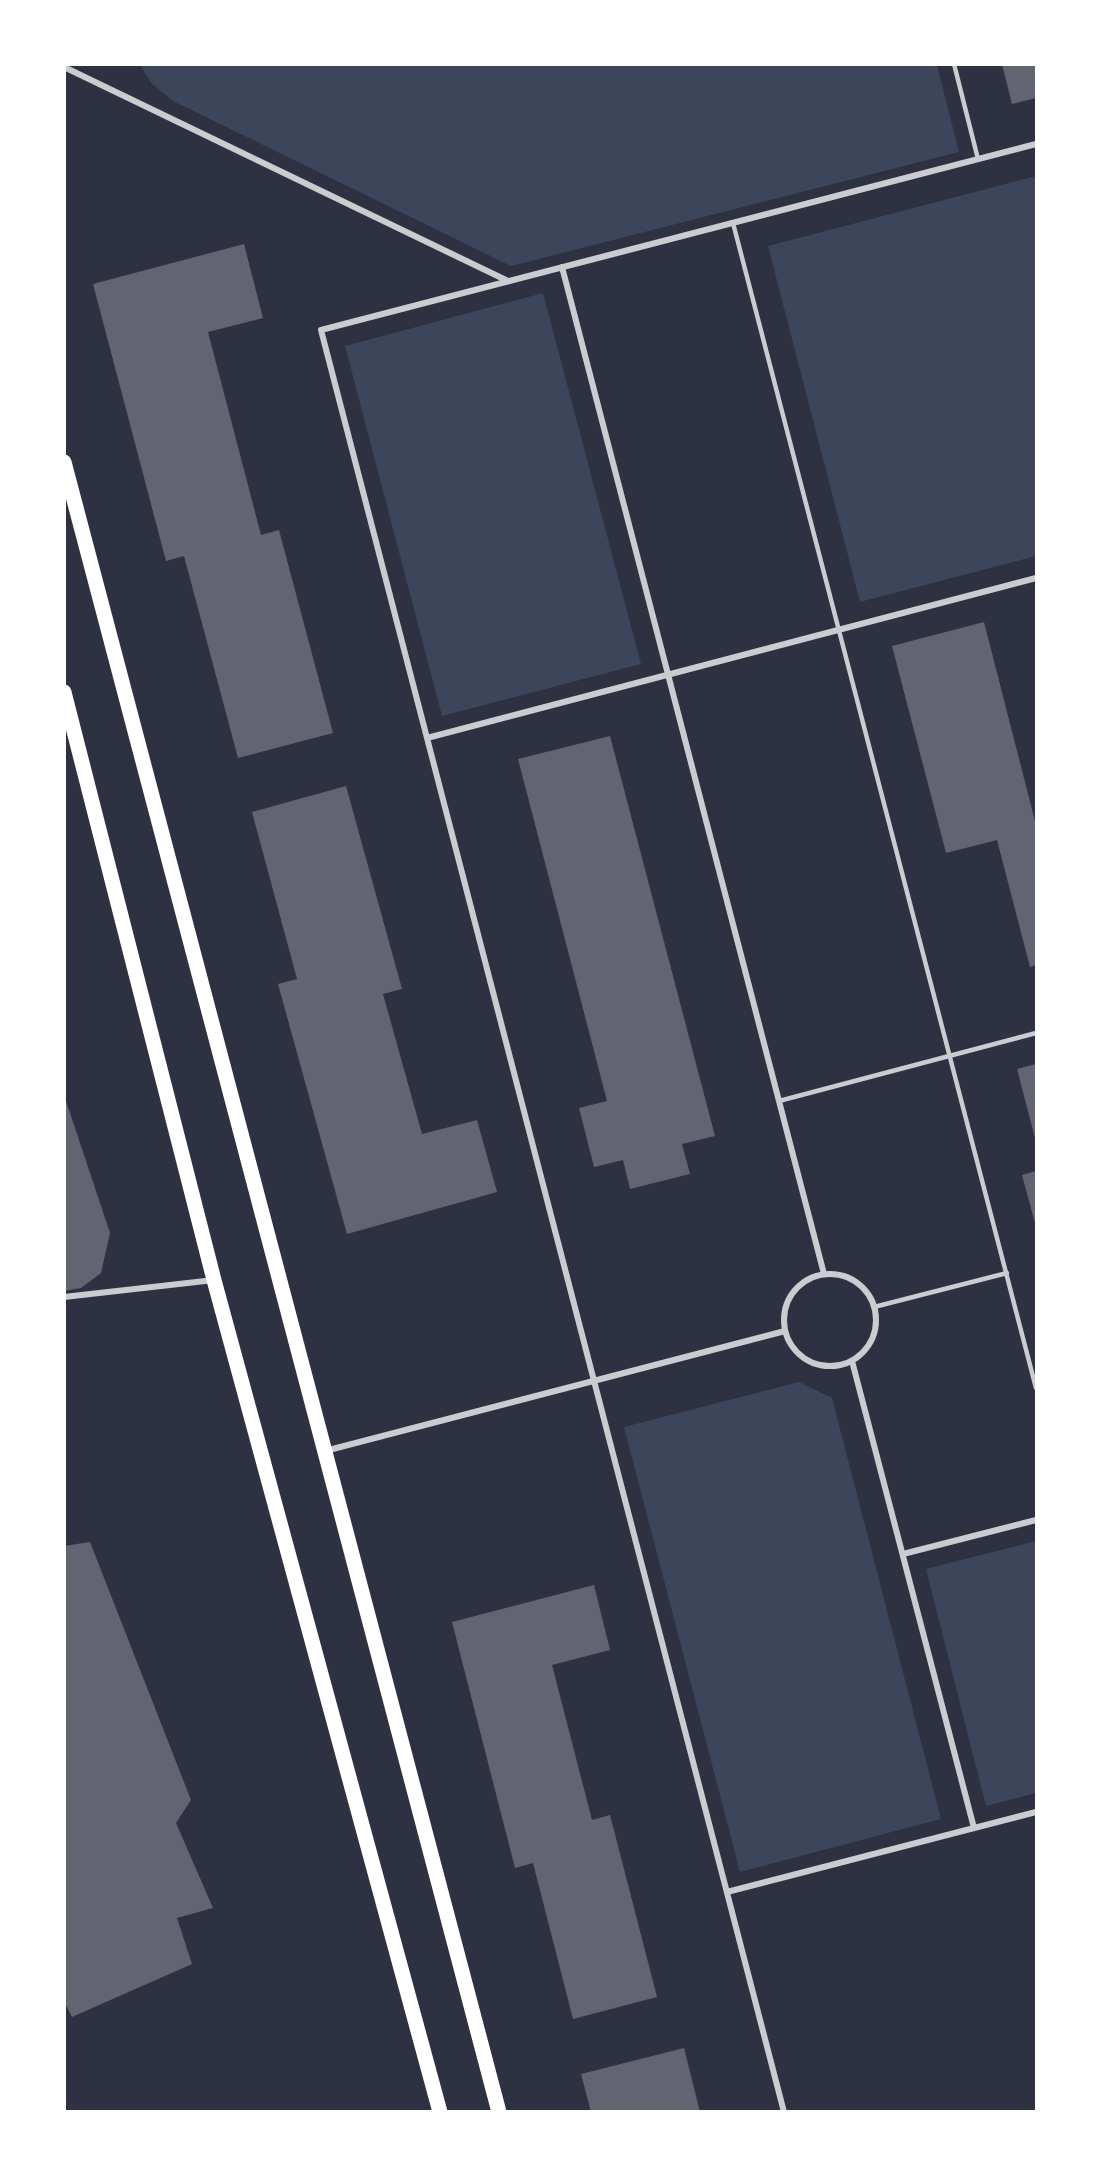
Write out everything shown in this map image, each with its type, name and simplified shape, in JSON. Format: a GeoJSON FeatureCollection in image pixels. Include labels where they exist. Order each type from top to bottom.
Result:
{"type":"FeatureCollection","features":[{"type":"Feature","properties":{"kind":"main road"},"geometry":{"type":"LineString","coordinates":[[64,462],[500,2112]]}},
{"type":"Feature","properties":{"kind":"main road"},"geometry":{"type":"LineString","coordinates":[[64,692],[214,1280],[440,2112]]}},
{"type":"Feature","properties":{"kind":"street"},"geometry":{"type":"LineString","coordinates":[[64,67],[508,281]]}},
{"type":"Feature","properties":{"kind":"street"},"geometry":{"type":"LineString","coordinates":[[784,2112],[321,330],[1036,144]]}},
{"type":"Feature","properties":{"kind":"street"},"geometry":{"type":"LineString","coordinates":[[562,267],[824,1274]]}},
{"type":"Feature","properties":{"kind":"street"},"geometry":{"type":"LineString","coordinates":[[427,738],[1036,578]]}},
{"type":"Feature","properties":{"kind":"street"},"geometry":{"type":"LineString","coordinates":[[824,1274],[841,1275],[855,1281],[867,1292],[874,1307],[876,1322],[873,1338],[864,1352],[852,1361],[835,1366],[820,1365],[805,1359],[793,1348],[785,1330],[784,1317],[788,1301],[796,1288],[809,1279],[824,1274]]}},
{"type":"Feature","properties":{"kind":"street"},"geometry":{"type":"LineString","coordinates":[[64,1297],[214,1280]]}},
{"type":"Feature","properties":{"kind":"street"},"geometry":{"type":"LineString","coordinates":[[325,1451],[785,1330]]}},
{"type":"Feature","properties":{"kind":"street"},"geometry":{"type":"LineString","coordinates":[[852,1361],[974,1828]]}},
{"type":"Feature","properties":{"kind":"street"},"geometry":{"type":"LineString","coordinates":[[903,1554],[1036,1520]]}},
{"type":"Feature","properties":{"kind":"street"},"geometry":{"type":"LineString","coordinates":[[727,1892],[1036,1812]]}},
{"type":"Feature","properties":{"kind":"lane"},"geometry":{"type":"LineString","coordinates":[[954,64],[978,159]]}},
{"type":"Feature","properties":{"kind":"lane"},"geometry":{"type":"LineString","coordinates":[[733,223],[1036,1388]]}},
{"type":"Feature","properties":{"kind":"lane"},"geometry":{"type":"LineString","coordinates":[[779,1101],[1036,1033]]}},
{"type":"Feature","properties":{"kind":"lane"},"geometry":{"type":"LineString","coordinates":[[874,1307],[1007,1273]]}},
{"type":"Feature","properties":{"kind":"shaded area"},"geometry":{"type":"Polygon","coordinates":[[[140,65],[937,65],[959,152],[511,266],[173,101],[152,84],[140,65]]]}},
{"type":"Feature","properties":{"kind":"shaded area"},"geometry":{"type":"Polygon","coordinates":[[[1036,176],[1036,556],[860,602],[768,246],[1036,176]]]}},
{"type":"Feature","properties":{"kind":"shaded area"},"geometry":{"type":"Polygon","coordinates":[[[543,293],[641,664],[442,716],[345,346],[543,293]]]}},
{"type":"Feature","properties":{"kind":"shaded area"},"geometry":{"type":"Polygon","coordinates":[[[799,1382],[832,1398],[941,1819],[740,1872],[624,1427],[799,1382]]]}},
{"type":"Feature","properties":{"kind":"shaded area"},"geometry":{"type":"Polygon","coordinates":[[[1036,1541],[1036,1793],[986,1806],[926,1569],[1036,1541]]]}},
{"type":"Feature","properties":{"kind":"building"},"geometry":{"type":"Polygon","coordinates":[[[1002,64],[1036,64],[1036,98],[1012,104],[1002,64]]]}},
{"type":"Feature","properties":{"kind":"building"},"geometry":{"type":"Polygon","coordinates":[[[244,244],[263,318],[208,332],[261,535],[279,530],[333,733],[238,758],[184,556],[166,561],[93,284],[244,244]]]}},
{"type":"Feature","properties":{"kind":"building"},"geometry":{"type":"Polygon","coordinates":[[[984,622],[1036,825],[1036,965],[1030,967],[997,840],[946,853],[892,646],[984,622]]]}},
{"type":"Feature","properties":{"kind":"building"},"geometry":{"type":"Polygon","coordinates":[[[610,736],[715,1136],[682,1144],[690,1174],[630,1189],[623,1160],[594,1167],[579,1108],[607,1101],[518,759],[610,736]]]}},
{"type":"Feature","properties":{"kind":"building"},"geometry":{"type":"Polygon","coordinates":[[[346,786],[402,989],[383,994],[422,1134],[477,1120],[497,1192],[347,1234],[278,984],[297,979],[252,812],[346,786]]]}},
{"type":"Feature","properties":{"kind":"building"},"geometry":{"type":"Polygon","coordinates":[[[1036,1064],[1036,1142],[1017,1069],[1036,1064]]]}},
{"type":"Feature","properties":{"kind":"building"},"geometry":{"type":"Polygon","coordinates":[[[64,1095],[110,1233],[101,1273],[81,1288],[64,1291],[64,1095]]]}},
{"type":"Feature","properties":{"kind":"building"},"geometry":{"type":"Polygon","coordinates":[[[1036,1171],[1036,1227],[1022,1175],[1036,1171]]]}},
{"type":"Feature","properties":{"kind":"building"},"geometry":{"type":"Polygon","coordinates":[[[90,1542],[191,1800],[176,1823],[213,1908],[177,1918],[192,1964],[72,2017],[64,2001],[64,1546],[90,1542]]]}},
{"type":"Feature","properties":{"kind":"building"},"geometry":{"type":"Polygon","coordinates":[[[594,1585],[610,1650],[552,1665],[592,1820],[610,1815],[657,1997],[573,2019],[533,1863],[515,1868],[452,1622],[594,1585]]]}},
{"type":"Feature","properties":{"kind":"building"},"geometry":{"type":"Polygon","coordinates":[[[684,2048],[700,2112],[591,2112],[581,2074],[684,2048]]]}}]}
